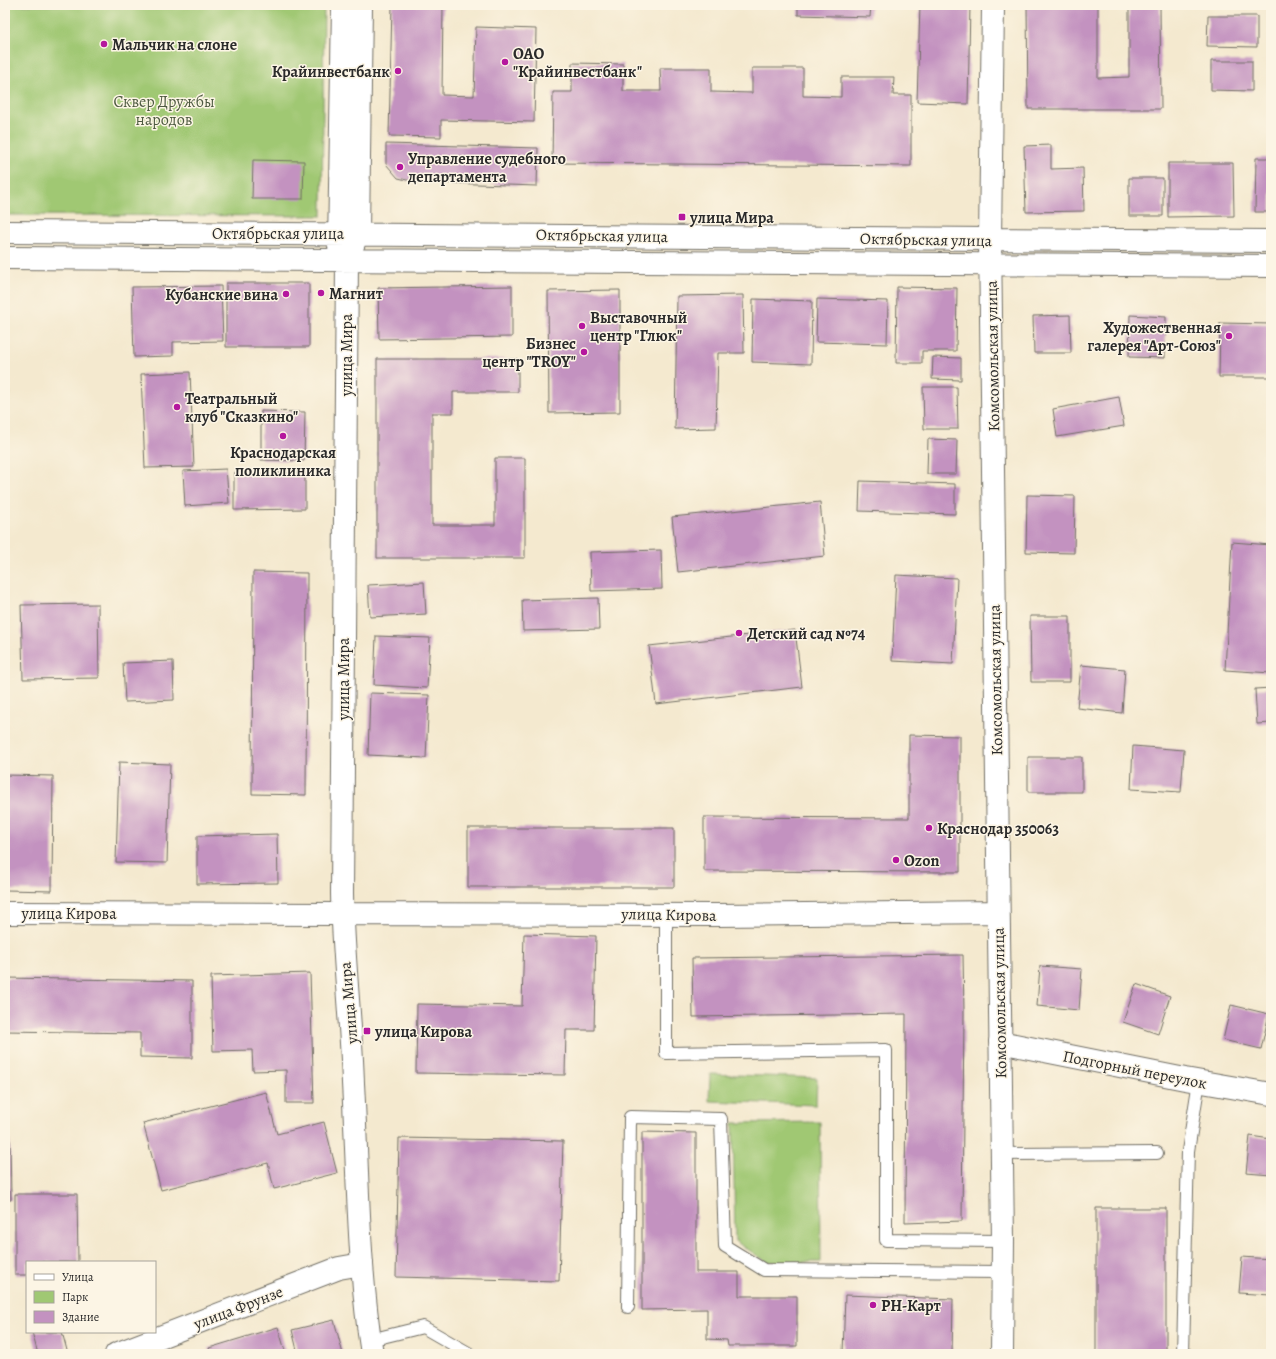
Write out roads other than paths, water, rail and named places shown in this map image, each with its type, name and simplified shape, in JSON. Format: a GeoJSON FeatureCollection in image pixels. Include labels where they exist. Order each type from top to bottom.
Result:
{"type":"FeatureCollection","features":[{"type":"Feature","properties":{"kind":"street","name":"улица Мира"},"geometry":{"type":"LineString","coordinates":[[343,5],[348,233]]}},
{"type":"Feature","properties":{"kind":"street","name":"улица Мира"},"geometry":{"type":"LineString","coordinates":[[361,5],[348,233],[343,260],[342,914],[351,1034],[362,1264],[371,1347]]}},
{"type":"Feature","properties":{"kind":"street","name":"Комсомольская улица"},"geometry":{"type":"LineString","coordinates":[[993,5],[990,240],[1003,1241],[1002,1354]]}},
{"type":"Feature","properties":{"kind":"street","name":"Октябрьская улица"},"geometry":{"type":"LineString","coordinates":[[5,232],[348,233],[990,240],[1271,241]]}},
{"type":"Feature","properties":{"kind":"street","name":"Октябрьская улица"},"geometry":{"type":"LineString","coordinates":[[5,258],[1271,266]]}},
{"type":"Feature","properties":{"kind":"street","name":"улица Кирова"},"geometry":{"type":"LineString","coordinates":[[5,913],[666,914],[998,912]]}},
{"type":"Feature","properties":{"kind":"street","name":"Подгорный переулок"},"geometry":{"type":"LineString","coordinates":[[1000,1042],[1271,1094]]}},
{"type":"Feature","properties":{"kind":"street","name":"улица Фрунзе"},"geometry":{"type":"LineString","coordinates":[[116,1354],[339,1268],[362,1264]]}},
{"type":"Feature","properties":{"kind":"lane"},"geometry":{"type":"LineString","coordinates":[[666,914],[666,1053],[886,1050],[886,1240],[1003,1241]]}},
{"type":"Feature","properties":{"kind":"lane"},"geometry":{"type":"LineString","coordinates":[[1183,1354],[1188,1151],[1199,1081]]}},
{"type":"Feature","properties":{"kind":"lane"},"geometry":{"type":"LineString","coordinates":[[628,1307],[630,1116],[721,1119],[725,1246],[764,1270],[1002,1272]]}},
{"type":"Feature","properties":{"kind":"lane"},"geometry":{"type":"LineString","coordinates":[[1001,1154],[1157,1153]]}},
{"type":"Feature","properties":{"kind":"lane"},"geometry":{"type":"LineString","coordinates":[[371,1347],[423,1327],[470,1354]]}},
{"type":"Feature","properties":{"kind":"place","name":"Мальчик на слоне"},"geometry":{"type":"Point","coordinates":[104,44]}},
{"type":"Feature","properties":{"kind":"place","name":"ОАО \"Крайинвестбанк\""},"geometry":{"type":"Point","coordinates":[505,62]}},
{"type":"Feature","properties":{"kind":"place","name":"Крайинвестбанк"},"geometry":{"type":"Point","coordinates":[398,71]}},
{"type":"Feature","properties":{"kind":"place","name":"Управление судебного департамента"},"geometry":{"type":"Point","coordinates":[400,167]}},
{"type":"Feature","properties":{"kind":"place","name":"улица Мира"},"geometry":{"type":"Point","coordinates":[682,217]}},
{"type":"Feature","properties":{"kind":"place","name":"Магнит"},"geometry":{"type":"Point","coordinates":[321,293]}},
{"type":"Feature","properties":{"kind":"place","name":"Кубанские вина"},"geometry":{"type":"Point","coordinates":[286,294]}},
{"type":"Feature","properties":{"kind":"place","name":"Выставочный центр \"Глюк\""},"geometry":{"type":"Point","coordinates":[582,326]}},
{"type":"Feature","properties":{"kind":"place","name":"Художественная галерея \"Арт-Союз\""},"geometry":{"type":"Point","coordinates":[1229,336]}},
{"type":"Feature","properties":{"kind":"place","name":"Бизнес центр \"TROY\""},"geometry":{"type":"Point","coordinates":[584,352]}},
{"type":"Feature","properties":{"kind":"place","name":"Театральный клуб \"Сказкино\""},"geometry":{"type":"Point","coordinates":[177,407]}},
{"type":"Feature","properties":{"kind":"place","name":"Краснодарская поликлиника"},"geometry":{"type":"Point","coordinates":[283,436]}},
{"type":"Feature","properties":{"kind":"place","name":"Детский сад №74"},"geometry":{"type":"Point","coordinates":[739,633]}},
{"type":"Feature","properties":{"kind":"place","name":"Краснодар 350063"},"geometry":{"type":"Point","coordinates":[929,828]}},
{"type":"Feature","properties":{"kind":"place","name":"Ozon"},"geometry":{"type":"Point","coordinates":[896,860]}},
{"type":"Feature","properties":{"kind":"place","name":"улица Кирова"},"geometry":{"type":"Point","coordinates":[367,1031]}},
{"type":"Feature","properties":{"kind":"place","name":"РН-Карт"},"geometry":{"type":"Point","coordinates":[873,1305]}},
{"type":"Feature","properties":{"kind":"park label","name":"Сквер Дружбы народов"},"geometry":{"type":"Point","coordinates":[164,110]}}]}
